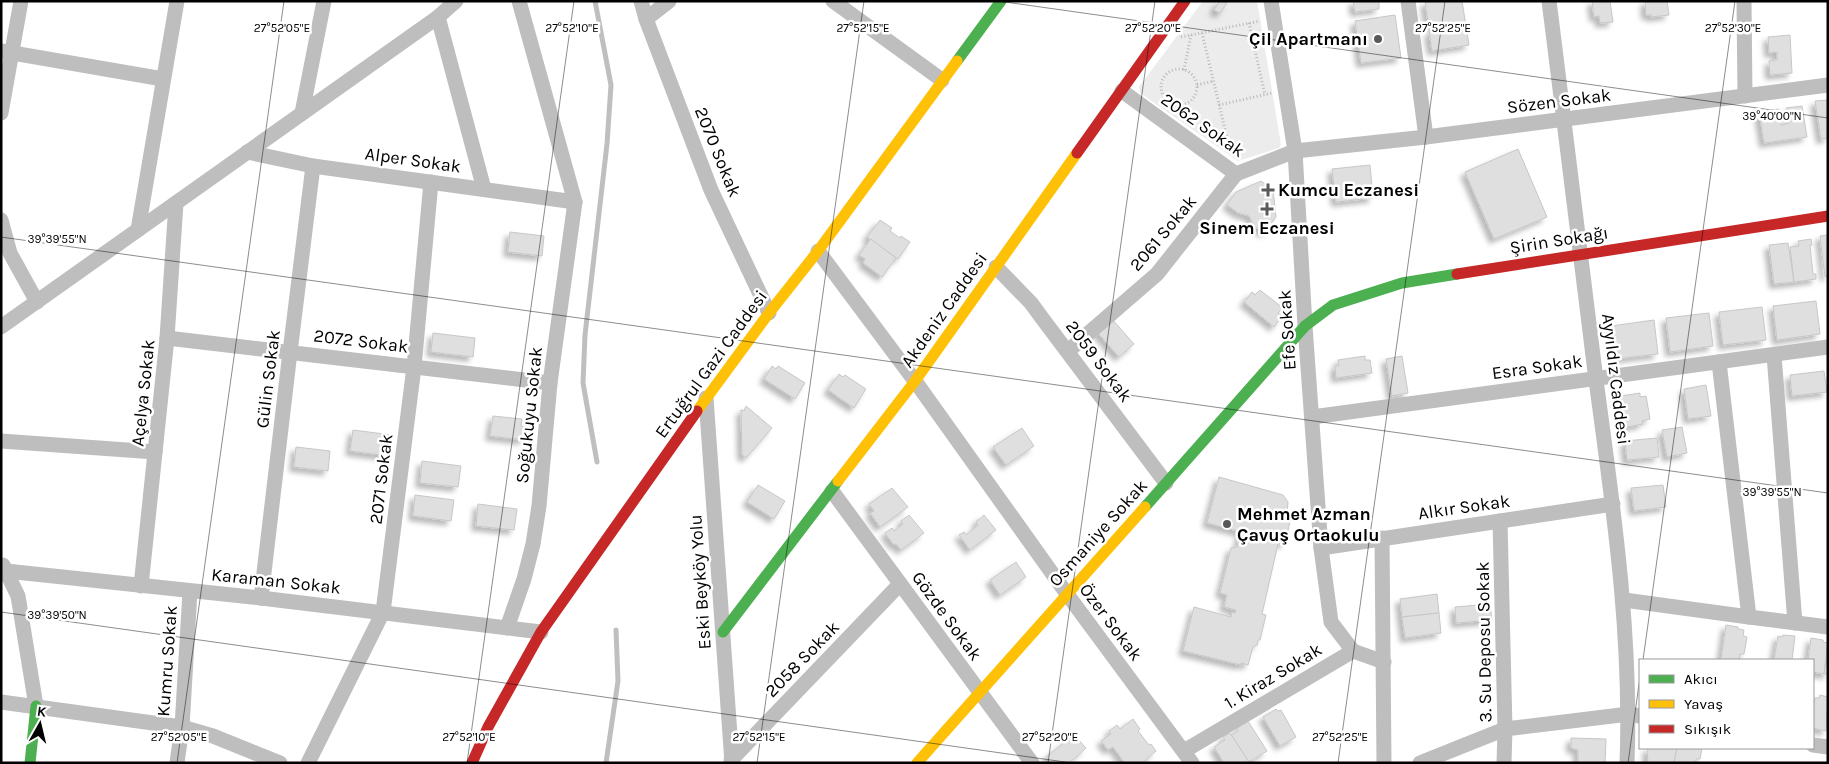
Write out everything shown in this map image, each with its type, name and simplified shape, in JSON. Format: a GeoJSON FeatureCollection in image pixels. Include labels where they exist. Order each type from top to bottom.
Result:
{"type":"FeatureCollection","features":[{"type":"Feature","properties":{"kind":"main road","name":"Ertuğrul Gazi Caddesi"},"geometry":{"type":"LineString","coordinates":[[472,763],[488,727],[541,632],[706,398],[768,313],[818,251],[1001,1]]}},
{"type":"Feature","properties":{"kind":"main road","name":"Akdeniz Caddesi"},"geometry":{"type":"LineString","coordinates":[[723,632],[915,381],[1185,1]]}},
{"type":"Feature","properties":{"kind":"main road","name":"Şirin Sokağı"},"geometry":{"type":"LineString","coordinates":[[1305,326],[1333,305],[1402,283],[1828,216]]}},
{"type":"Feature","properties":{"kind":"main road","name":"Osmaniye Sokak"},"geometry":{"type":"LineString","coordinates":[[917,763],[1305,326]]}},
{"type":"Feature","properties":{"kind":"main road"},"geometry":{"type":"LineString","coordinates":[[30,763],[36,706]]}},
{"type":"Feature","properties":{"kind":"street"},"geometry":{"type":"LineString","coordinates":[[1,113],[7,52],[22,1]]}},
{"type":"Feature","properties":{"kind":"street"},"geometry":{"type":"LineString","coordinates":[[138,230],[177,1]]}},
{"type":"Feature","properties":{"kind":"street"},"geometry":{"type":"LineString","coordinates":[[302,113],[324,1]]}},
{"type":"Feature","properties":{"kind":"street"},"geometry":{"type":"LineString","coordinates":[[1,327],[438,17],[456,1]]}},
{"type":"Feature","properties":{"kind":"street"},"geometry":{"type":"LineString","coordinates":[[519,1],[575,202]]}},
{"type":"Feature","properties":{"kind":"street","name":"2070 Sokak"},"geometry":{"type":"LineString","coordinates":[[641,1],[646,19],[712,190],[768,313]]}},
{"type":"Feature","properties":{"kind":"street"},"geometry":{"type":"LineString","coordinates":[[646,19],[669,1]]}},
{"type":"Feature","properties":{"kind":"street"},"geometry":{"type":"LineString","coordinates":[[833,1],[942,80]]}},
{"type":"Feature","properties":{"kind":"street","name":"Efe Sokak"},"geometry":{"type":"LineString","coordinates":[[1271,1],[1295,151],[1321,548],[1331,622],[1353,651]]}},
{"type":"Feature","properties":{"kind":"street"},"geometry":{"type":"LineString","coordinates":[[1408,1],[1426,137]]}},
{"type":"Feature","properties":{"kind":"street","name":"Ayyıldız Caddesi"},"geometry":{"type":"LineString","coordinates":[[1549,1],[1624,600],[1635,715],[1627,763]]}},
{"type":"Feature","properties":{"kind":"street"},"geometry":{"type":"LineString","coordinates":[[1744,1],[1745,96]]}},
{"type":"Feature","properties":{"kind":"street"},"geometry":{"type":"LineString","coordinates":[[438,17],[484,189]]}},
{"type":"Feature","properties":{"kind":"street"},"geometry":{"type":"LineString","coordinates":[[7,52],[164,79]]}},
{"type":"Feature","properties":{"kind":"street","name":"Sözen Sokak"},"geometry":{"type":"LineString","coordinates":[[1295,151],[1426,137],[1828,85]]}},
{"type":"Feature","properties":{"kind":"street","name":"2062 Sokak"},"geometry":{"type":"LineString","coordinates":[[1122,90],[1236,174],[1295,151]]}},
{"type":"Feature","properties":{"kind":"street","name":"Alper Sokak"},"geometry":{"type":"LineString","coordinates":[[248,152],[314,166],[575,202]]}},
{"type":"Feature","properties":{"kind":"street","name":"Gülin Sokak"},"geometry":{"type":"LineString","coordinates":[[261,598],[314,166]]}},
{"type":"Feature","properties":{"kind":"street","name":"2061 Sokak"},"geometry":{"type":"LineString","coordinates":[[1068,351],[1157,274],[1236,174]]}},
{"type":"Feature","properties":{"kind":"street","name":"2071 Sokak"},"geometry":{"type":"LineString","coordinates":[[308,763],[383,612],[414,366],[431,182]]}},
{"type":"Feature","properties":{"kind":"street","name":"Soğukuyu Sokak"},"geometry":{"type":"LineString","coordinates":[[507,628],[524,579],[533,544],[539,506],[550,383],[575,202]]}},
{"type":"Feature","properties":{"kind":"street","name":"Açelya Sokak"},"geometry":{"type":"LineString","coordinates":[[141,586],[167,338],[176,203]]}},
{"type":"Feature","properties":{"kind":"street"},"geometry":{"type":"LineString","coordinates":[[1,220],[10,253],[37,302]]}},
{"type":"Feature","properties":{"kind":"street","name":"Özer Sokak"},"geometry":{"type":"LineString","coordinates":[[818,251],[915,381],[1067,594],[1188,757]]}},
{"type":"Feature","properties":{"kind":"street","name":"2059 Sokak"},"geometry":{"type":"LineString","coordinates":[[996,267],[1030,303],[1068,351],[1166,483]]}},
{"type":"Feature","properties":{"kind":"street","name":"2072 Sokak"},"geometry":{"type":"LineString","coordinates":[[167,338],[550,383]]}},
{"type":"Feature","properties":{"kind":"street","name":"Esra Sokak"},"geometry":{"type":"LineString","coordinates":[[1312,416],[1828,347]]}},
{"type":"Feature","properties":{"kind":"street"},"geometry":{"type":"LineString","coordinates":[[1774,355],[1795,623]]}},
{"type":"Feature","properties":{"kind":"street"},"geometry":{"type":"LineString","coordinates":[[1719,362],[1749,617]]}},
{"type":"Feature","properties":{"kind":"street","name":"Eski Beyköy Yolu"},"geometry":{"type":"LineString","coordinates":[[706,398],[732,761]]}},
{"type":"Feature","properties":{"kind":"street"},"geometry":{"type":"LineString","coordinates":[[1,441],[155,452]]}},
{"type":"Feature","properties":{"kind":"street","name":"Gözde Sokak"},"geometry":{"type":"LineString","coordinates":[[832,491],[1032,763]]}},
{"type":"Feature","properties":{"kind":"street","name":"Alkır Sokak"},"geometry":{"type":"LineString","coordinates":[[1321,548],[1613,504]]}},
{"type":"Feature","properties":{"kind":"street","name":"3. Su Deposu Sokak"},"geometry":{"type":"LineString","coordinates":[[1500,521],[1505,729],[1504,763]]}},
{"type":"Feature","properties":{"kind":"street"},"geometry":{"type":"LineString","coordinates":[[1382,538],[1384,763]]}},
{"type":"Feature","properties":{"kind":"street"},"geometry":{"type":"LineString","coordinates":[[4,566],[18,596],[36,706]]}},
{"type":"Feature","properties":{"kind":"street","name":"Karaman Sokak"},"geometry":{"type":"LineString","coordinates":[[4,566],[141,586],[383,612],[541,632]]}},
{"type":"Feature","properties":{"kind":"street","name":"2058 Sokak"},"geometry":{"type":"LineString","coordinates":[[732,761],[900,584]]}},
{"type":"Feature","properties":{"kind":"street","name":"Kumru Sokak"},"geometry":{"type":"LineString","coordinates":[[177,763],[182,727],[190,591]]}},
{"type":"Feature","properties":{"kind":"street"},"geometry":{"type":"LineString","coordinates":[[1624,600],[1828,626]]}},
{"type":"Feature","properties":{"kind":"street"},"geometry":{"type":"LineString","coordinates":[[1353,651],[1384,662]]}},
{"type":"Feature","properties":{"kind":"street","name":"1. Kiraz Sokak"},"geometry":{"type":"LineString","coordinates":[[1188,757],[1353,651]]}},
{"type":"Feature","properties":{"kind":"street"},"geometry":{"type":"LineString","coordinates":[[1,702],[182,727],[213,736],[280,763]]}},
{"type":"Feature","properties":{"kind":"street"},"geometry":{"type":"LineString","coordinates":[[1420,763],[1505,729],[1635,715]]}},
{"type":"Feature","properties":{"kind":"street"},"geometry":{"type":"LineString","coordinates":[[1814,745],[1828,747]]}},
{"type":"Feature","properties":{"kind":"path"},"geometry":{"type":"LineString","coordinates":[[1175,38],[1192,36],[1260,20]]}},
{"type":"Feature","properties":{"kind":"path"},"geometry":{"type":"LineString","coordinates":[[1249,23],[1265,95]]}},
{"type":"Feature","properties":{"kind":"path"},"geometry":{"type":"LineString","coordinates":[[1202,33],[1231,155]]}},
{"type":"Feature","properties":{"kind":"path"},"geometry":{"type":"LineString","coordinates":[[1184,70],[1192,36]]}},
{"type":"Feature","properties":{"kind":"path"},"geometry":{"type":"LineString","coordinates":[[1172,70],[1184,70],[1194,76],[1198,85],[1196,94],[1188,103],[1177,106],[1166,100],[1161,89],[1164,78],[1172,70]]}},
{"type":"Feature","properties":{"kind":"path"},"geometry":{"type":"LineString","coordinates":[[1198,85],[1214,81]]}},
{"type":"Feature","properties":{"kind":"path"},"geometry":{"type":"LineString","coordinates":[[1220,105],[1272,93]]}},
{"type":"Feature","properties":{"kind":"shaded area"},"geometry":{"type":"Polygon","coordinates":[[[1203,1],[1257,1],[1281,145],[1279,148],[1238,161],[1140,93],[1139,87],[1203,1]]]}},
{"type":"Feature","properties":{"kind":"building"},"geometry":{"type":"Polygon","coordinates":[[[1220,1],[1227,3],[1220,13],[1214,10],[1220,1]]]}},
{"type":"Feature","properties":{"kind":"building"},"geometry":{"type":"Polygon","coordinates":[[[1353,1],[1379,1],[1379,9],[1355,12],[1353,1]]]}},
{"type":"Feature","properties":{"kind":"building"},"geometry":{"type":"Polygon","coordinates":[[[1462,1],[1469,45],[1432,51],[1429,32],[1434,31],[1432,22],[1428,22],[1425,2],[1462,1]]]}},
{"type":"Feature","properties":{"kind":"building"},"geometry":{"type":"Polygon","coordinates":[[[1592,1],[1610,1],[1613,22],[1600,23],[1599,16],[1594,17],[1592,1]]]}},
{"type":"Feature","properties":{"kind":"building"},"geometry":{"type":"Polygon","coordinates":[[[1645,1],[1667,1],[1669,15],[1651,17],[1651,15],[1646,15],[1645,1]]]}},
{"type":"Feature","properties":{"kind":"building","name":"Çil Apartmanı"},"geometry":{"type":"Polygon","coordinates":[[[1395,15],[1401,58],[1361,63],[1355,21],[1395,15]]]}},
{"type":"Feature","properties":{"kind":"building"},"geometry":{"type":"Polygon","coordinates":[[[1790,35],[1792,73],[1770,75],[1769,61],[1777,60],[1777,52],[1769,53],[1768,37],[1790,35]]]}},
{"type":"Feature","properties":{"kind":"building"},"geometry":{"type":"Polygon","coordinates":[[[1828,100],[1828,138],[1821,139],[1815,101],[1828,100]]]}},
{"type":"Feature","properties":{"kind":"building"},"geometry":{"type":"Polygon","coordinates":[[[1802,106],[1807,137],[1764,143],[1759,112],[1779,109],[1781,125],[1789,123],[1786,108],[1802,106]]]}},
{"type":"Feature","properties":{"kind":"building"},"geometry":{"type":"Polygon","coordinates":[[[1518,149],[1547,217],[1494,239],[1465,172],[1518,149]]]}},
{"type":"Feature","properties":{"kind":"building"},"geometry":{"type":"Polygon","coordinates":[[[1370,165],[1373,198],[1336,202],[1332,169],[1370,165]]]}},
{"type":"Feature","properties":{"kind":"building"},"geometry":{"type":"Polygon","coordinates":[[[1261,181],[1273,189],[1276,217],[1264,233],[1254,226],[1249,216],[1238,213],[1227,205],[1236,192],[1261,181]]]}},
{"type":"Feature","properties":{"kind":"building"},"geometry":{"type":"Polygon","coordinates":[[[880,220],[892,228],[890,231],[910,242],[898,259],[867,237],[880,220]]]}},
{"type":"Feature","properties":{"kind":"building"},"geometry":{"type":"Polygon","coordinates":[[[510,232],[544,236],[542,256],[508,252],[510,232]]]}},
{"type":"Feature","properties":{"kind":"building"},"geometry":{"type":"Polygon","coordinates":[[[1828,235],[1828,276],[1825,277],[1820,236],[1828,235]]]}},
{"type":"Feature","properties":{"kind":"building"},"geometry":{"type":"Polygon","coordinates":[[[871,239],[896,258],[882,277],[863,263],[865,259],[859,255],[871,239]]]}},
{"type":"Feature","properties":{"kind":"building"},"geometry":{"type":"Polygon","coordinates":[[[1811,239],[1813,274],[1816,274],[1816,279],[1794,282],[1790,247],[1799,246],[1798,241],[1811,239]]]}},
{"type":"Feature","properties":{"kind":"building"},"geometry":{"type":"Polygon","coordinates":[[[1788,243],[1794,282],[1774,284],[1769,245],[1788,243]]]}},
{"type":"Feature","properties":{"kind":"building"},"geometry":{"type":"Polygon","coordinates":[[[1260,290],[1283,308],[1278,313],[1282,316],[1274,327],[1244,302],[1252,292],[1255,295],[1260,290]]]}},
{"type":"Feature","properties":{"kind":"building"},"geometry":{"type":"Polygon","coordinates":[[[1816,301],[1820,334],[1777,340],[1773,306],[1816,301]]]}},
{"type":"Feature","properties":{"kind":"building"},"geometry":{"type":"Polygon","coordinates":[[[1762,307],[1766,340],[1723,345],[1719,312],[1762,307]]]}},
{"type":"Feature","properties":{"kind":"building"},"geometry":{"type":"Polygon","coordinates":[[[1709,313],[1713,346],[1670,352],[1666,318],[1709,313]]]}},
{"type":"Feature","properties":{"kind":"building"},"geometry":{"type":"Polygon","coordinates":[[[1111,318],[1134,344],[1119,357],[1096,331],[1111,318]]]}},
{"type":"Feature","properties":{"kind":"building"},"geometry":{"type":"Polygon","coordinates":[[[1654,320],[1658,354],[1615,359],[1611,326],[1654,320]]]}},
{"type":"Feature","properties":{"kind":"building"},"geometry":{"type":"Polygon","coordinates":[[[433,333],[475,338],[473,357],[431,352],[433,333]]]}},
{"type":"Feature","properties":{"kind":"building"},"geometry":{"type":"Polygon","coordinates":[[[1365,356],[1365,360],[1370,360],[1372,373],[1336,378],[1335,366],[1339,366],[1338,360],[1365,356]]]}},
{"type":"Feature","properties":{"kind":"building"},"geometry":{"type":"Polygon","coordinates":[[[1402,356],[1408,393],[1392,396],[1386,359],[1402,356]]]}},
{"type":"Feature","properties":{"kind":"building"},"geometry":{"type":"Polygon","coordinates":[[[772,366],[776,369],[778,366],[805,383],[795,399],[764,379],[772,366]]]}},
{"type":"Feature","properties":{"kind":"building"},"geometry":{"type":"Polygon","coordinates":[[[1824,371],[1827,392],[1792,396],[1790,375],[1824,371]]]}},
{"type":"Feature","properties":{"kind":"building"},"geometry":{"type":"Polygon","coordinates":[[[839,374],[843,377],[845,375],[866,389],[854,408],[828,390],[839,374]]]}},
{"type":"Feature","properties":{"kind":"building"},"geometry":{"type":"Polygon","coordinates":[[[1706,385],[1711,416],[1688,419],[1684,389],[1706,385]]]}},
{"type":"Feature","properties":{"kind":"building"},"geometry":{"type":"Polygon","coordinates":[[[1640,393],[1640,397],[1646,396],[1650,419],[1642,421],[1643,424],[1626,427],[1621,396],[1640,393]]]}},
{"type":"Feature","properties":{"kind":"building"},"geometry":{"type":"Polygon","coordinates":[[[746,406],[772,428],[746,458],[742,455],[741,410],[744,411],[746,406]]]}},
{"type":"Feature","properties":{"kind":"building"},"geometry":{"type":"Polygon","coordinates":[[[493,416],[522,419],[521,426],[526,427],[524,440],[490,436],[493,416]]]}},
{"type":"Feature","properties":{"kind":"building"},"geometry":{"type":"Polygon","coordinates":[[[1682,427],[1687,453],[1667,457],[1662,430],[1682,427]]]}},
{"type":"Feature","properties":{"kind":"building"},"geometry":{"type":"Polygon","coordinates":[[[1022,428],[1034,446],[1006,465],[993,447],[1022,428]]]}},
{"type":"Feature","properties":{"kind":"building"},"geometry":{"type":"Polygon","coordinates":[[[353,430],[392,435],[389,456],[350,451],[353,430]]]}},
{"type":"Feature","properties":{"kind":"building"},"geometry":{"type":"Polygon","coordinates":[[[1657,438],[1659,457],[1627,460],[1625,441],[1657,438]]]}},
{"type":"Feature","properties":{"kind":"building"},"geometry":{"type":"Polygon","coordinates":[[[296,447],[330,451],[328,471],[294,467],[296,447]]]}},
{"type":"Feature","properties":{"kind":"building"},"geometry":{"type":"Polygon","coordinates":[[[422,461],[461,466],[458,487],[420,483],[422,461]]]}},
{"type":"Feature","properties":{"kind":"building"},"geometry":{"type":"Polygon","coordinates":[[[1219,477],[1283,495],[1288,502],[1287,514],[1291,517],[1285,543],[1278,544],[1262,614],[1266,615],[1260,640],[1253,647],[1248,665],[1183,651],[1194,607],[1231,617],[1232,612],[1235,613],[1236,610],[1224,607],[1227,595],[1220,593],[1231,548],[1237,547],[1241,532],[1207,523],[1219,477]]]}},
{"type":"Feature","properties":{"kind":"building"},"geometry":{"type":"Polygon","coordinates":[[[758,485],[785,501],[774,519],[747,502],[758,485]]]}},
{"type":"Feature","properties":{"kind":"building"},"geometry":{"type":"Polygon","coordinates":[[[1663,485],[1666,507],[1634,511],[1631,488],[1663,485]]]}},
{"type":"Feature","properties":{"kind":"building"},"geometry":{"type":"Polygon","coordinates":[[[892,488],[908,507],[880,527],[870,513],[874,511],[869,504],[892,488]]]}},
{"type":"Feature","properties":{"kind":"building"},"geometry":{"type":"Polygon","coordinates":[[[415,495],[454,500],[451,521],[413,516],[415,495]]]}},
{"type":"Feature","properties":{"kind":"building"},"geometry":{"type":"Polygon","coordinates":[[[478,504],[517,509],[514,530],[476,526],[478,504]]]}},
{"type":"Feature","properties":{"kind":"building"},"geometry":{"type":"Polygon","coordinates":[[[909,515],[924,533],[901,550],[896,544],[894,545],[885,533],[892,528],[894,531],[903,524],[901,521],[909,515]]]}},
{"type":"Feature","properties":{"kind":"building"},"geometry":{"type":"Polygon","coordinates":[[[984,515],[996,530],[970,550],[959,535],[964,532],[966,535],[978,525],[976,522],[984,515]]]}},
{"type":"Feature","properties":{"kind":"building"},"geometry":{"type":"Polygon","coordinates":[[[1016,562],[1026,577],[1000,595],[990,580],[1016,562]]]}},
{"type":"Feature","properties":{"kind":"building"},"geometry":{"type":"Polygon","coordinates":[[[1437,594],[1439,613],[1402,617],[1400,599],[1437,594]]]}},
{"type":"Feature","properties":{"kind":"building"},"geometry":{"type":"Polygon","coordinates":[[[1490,604],[1492,620],[1456,623],[1455,607],[1490,604]]]}},
{"type":"Feature","properties":{"kind":"building"},"geometry":{"type":"Polygon","coordinates":[[[1439,613],[1441,633],[1405,638],[1402,617],[1439,613]]]}},
{"type":"Feature","properties":{"kind":"building"},"geometry":{"type":"Polygon","coordinates":[[[1726,625],[1744,630],[1743,636],[1747,637],[1744,654],[1740,654],[1739,659],[1721,659],[1726,625]]]}},
{"type":"Feature","properties":{"kind":"building"},"geometry":{"type":"Polygon","coordinates":[[[1783,635],[1795,636],[1792,659],[1774,659],[1778,636],[1782,637],[1783,635]]]}},
{"type":"Feature","properties":{"kind":"building"},"geometry":{"type":"Polygon","coordinates":[[[1811,638],[1828,643],[1824,674],[1814,672],[1814,659],[1808,659],[1811,638]]]}},
{"type":"Feature","properties":{"kind":"building"},"geometry":{"type":"Polygon","coordinates":[[[1828,649],[1828,674],[1824,674],[1828,649]]]}},
{"type":"Feature","properties":{"kind":"building"},"geometry":{"type":"Polygon","coordinates":[[[1820,695],[1828,697],[1826,731],[1814,728],[1814,704],[1815,698],[1819,698],[1820,695]]]}},
{"type":"Feature","properties":{"kind":"building"},"geometry":{"type":"Polygon","coordinates":[[[1276,709],[1278,711],[1281,710],[1296,737],[1280,746],[1263,717],[1276,709]]]}},
{"type":"Feature","properties":{"kind":"building"},"geometry":{"type":"Polygon","coordinates":[[[1133,719],[1140,729],[1138,731],[1156,751],[1142,763],[1122,763],[1124,762],[1113,747],[1108,750],[1101,741],[1111,734],[1109,731],[1117,725],[1120,729],[1133,719]]]}},
{"type":"Feature","properties":{"kind":"building"},"geometry":{"type":"Polygon","coordinates":[[[1248,721],[1267,751],[1249,762],[1231,735],[1238,731],[1237,728],[1248,721]]]}},
{"type":"Feature","properties":{"kind":"building"},"geometry":{"type":"Polygon","coordinates":[[[1230,733],[1248,763],[1224,763],[1214,747],[1225,740],[1223,737],[1230,733]]]}},
{"type":"Feature","properties":{"kind":"building"},"geometry":{"type":"Polygon","coordinates":[[[1070,738],[1073,741],[1077,738],[1086,748],[1069,763],[1051,763],[1046,757],[1070,738]]]}},
{"type":"Feature","properties":{"kind":"building"},"geometry":{"type":"Polygon","coordinates":[[[1571,738],[1606,739],[1605,763],[1578,763],[1578,750],[1571,748],[1571,738]]]}},
{"type":"Feature","properties":{"kind":"building"},"geometry":{"type":"Polygon","coordinates":[[[1647,749],[1677,749],[1674,763],[1648,763],[1647,749]]]}},
{"type":"Feature","properties":{"kind":"building"},"geometry":{"type":"Polygon","coordinates":[[[1677,749],[1702,749],[1700,759],[1696,759],[1696,763],[1674,763],[1677,749]]]}},
{"type":"Feature","properties":{"kind":"waterway"},"geometry":{"type":"LineString","coordinates":[[595,1],[611,85],[607,144],[585,335],[583,383],[597,462]]}},
{"type":"Feature","properties":{"kind":"waterway"},"geometry":{"type":"LineString","coordinates":[[606,763],[618,681],[616,630]]}},
{"type":"Feature","properties":{"kind":"traffic: fast"},"geometry":{"type":"LineString","coordinates":[[957,61],[1001,1]]}},
{"type":"Feature","properties":{"kind":"traffic: fast"},"geometry":{"type":"LineString","coordinates":[[1145,507],[1305,326],[1333,305],[1402,283],[1457,274]]}},
{"type":"Feature","properties":{"kind":"traffic: fast"},"geometry":{"type":"LineString","coordinates":[[723,632],[838,481]]}},
{"type":"Feature","properties":{"kind":"traffic: fast"},"geometry":{"type":"LineString","coordinates":[[30,763],[36,706]]}},
{"type":"Feature","properties":{"kind":"traffic: slow"},"geometry":{"type":"LineString","coordinates":[[697,411],[769,313],[818,251],[957,61]]}},
{"type":"Feature","properties":{"kind":"traffic: slow"},"geometry":{"type":"LineString","coordinates":[[838,481],[915,381],[1077,153]]}},
{"type":"Feature","properties":{"kind":"traffic: slow"},"geometry":{"type":"LineString","coordinates":[[917,763],[1145,507]]}},
{"type":"Feature","properties":{"kind":"traffic: jam"},"geometry":{"type":"LineString","coordinates":[[1077,153],[1185,1]]}},
{"type":"Feature","properties":{"kind":"traffic: jam"},"geometry":{"type":"LineString","coordinates":[[1457,274],[1828,216]]}},
{"type":"Feature","properties":{"kind":"traffic: jam"},"geometry":{"type":"LineString","coordinates":[[472,763],[488,727],[541,632],[697,411]]}},
{"type":"Feature","properties":{"kind":"place","name":"Çil Apartmanı"},"geometry":{"type":"Point","coordinates":[1378,39]}},
{"type":"Feature","properties":{"kind":"place","name":"Kumcu Eczanesi"},"geometry":{"type":"Point","coordinates":[1268,190]}},
{"type":"Feature","properties":{"kind":"place","name":"Sinem Eczanesi"},"geometry":{"type":"Point","coordinates":[1267,209]}},
{"type":"Feature","properties":{"kind":"place","name":"Mehmet Azman Çavuş Ortaokulu"},"geometry":{"type":"Point","coordinates":[1227,524]}}]}
